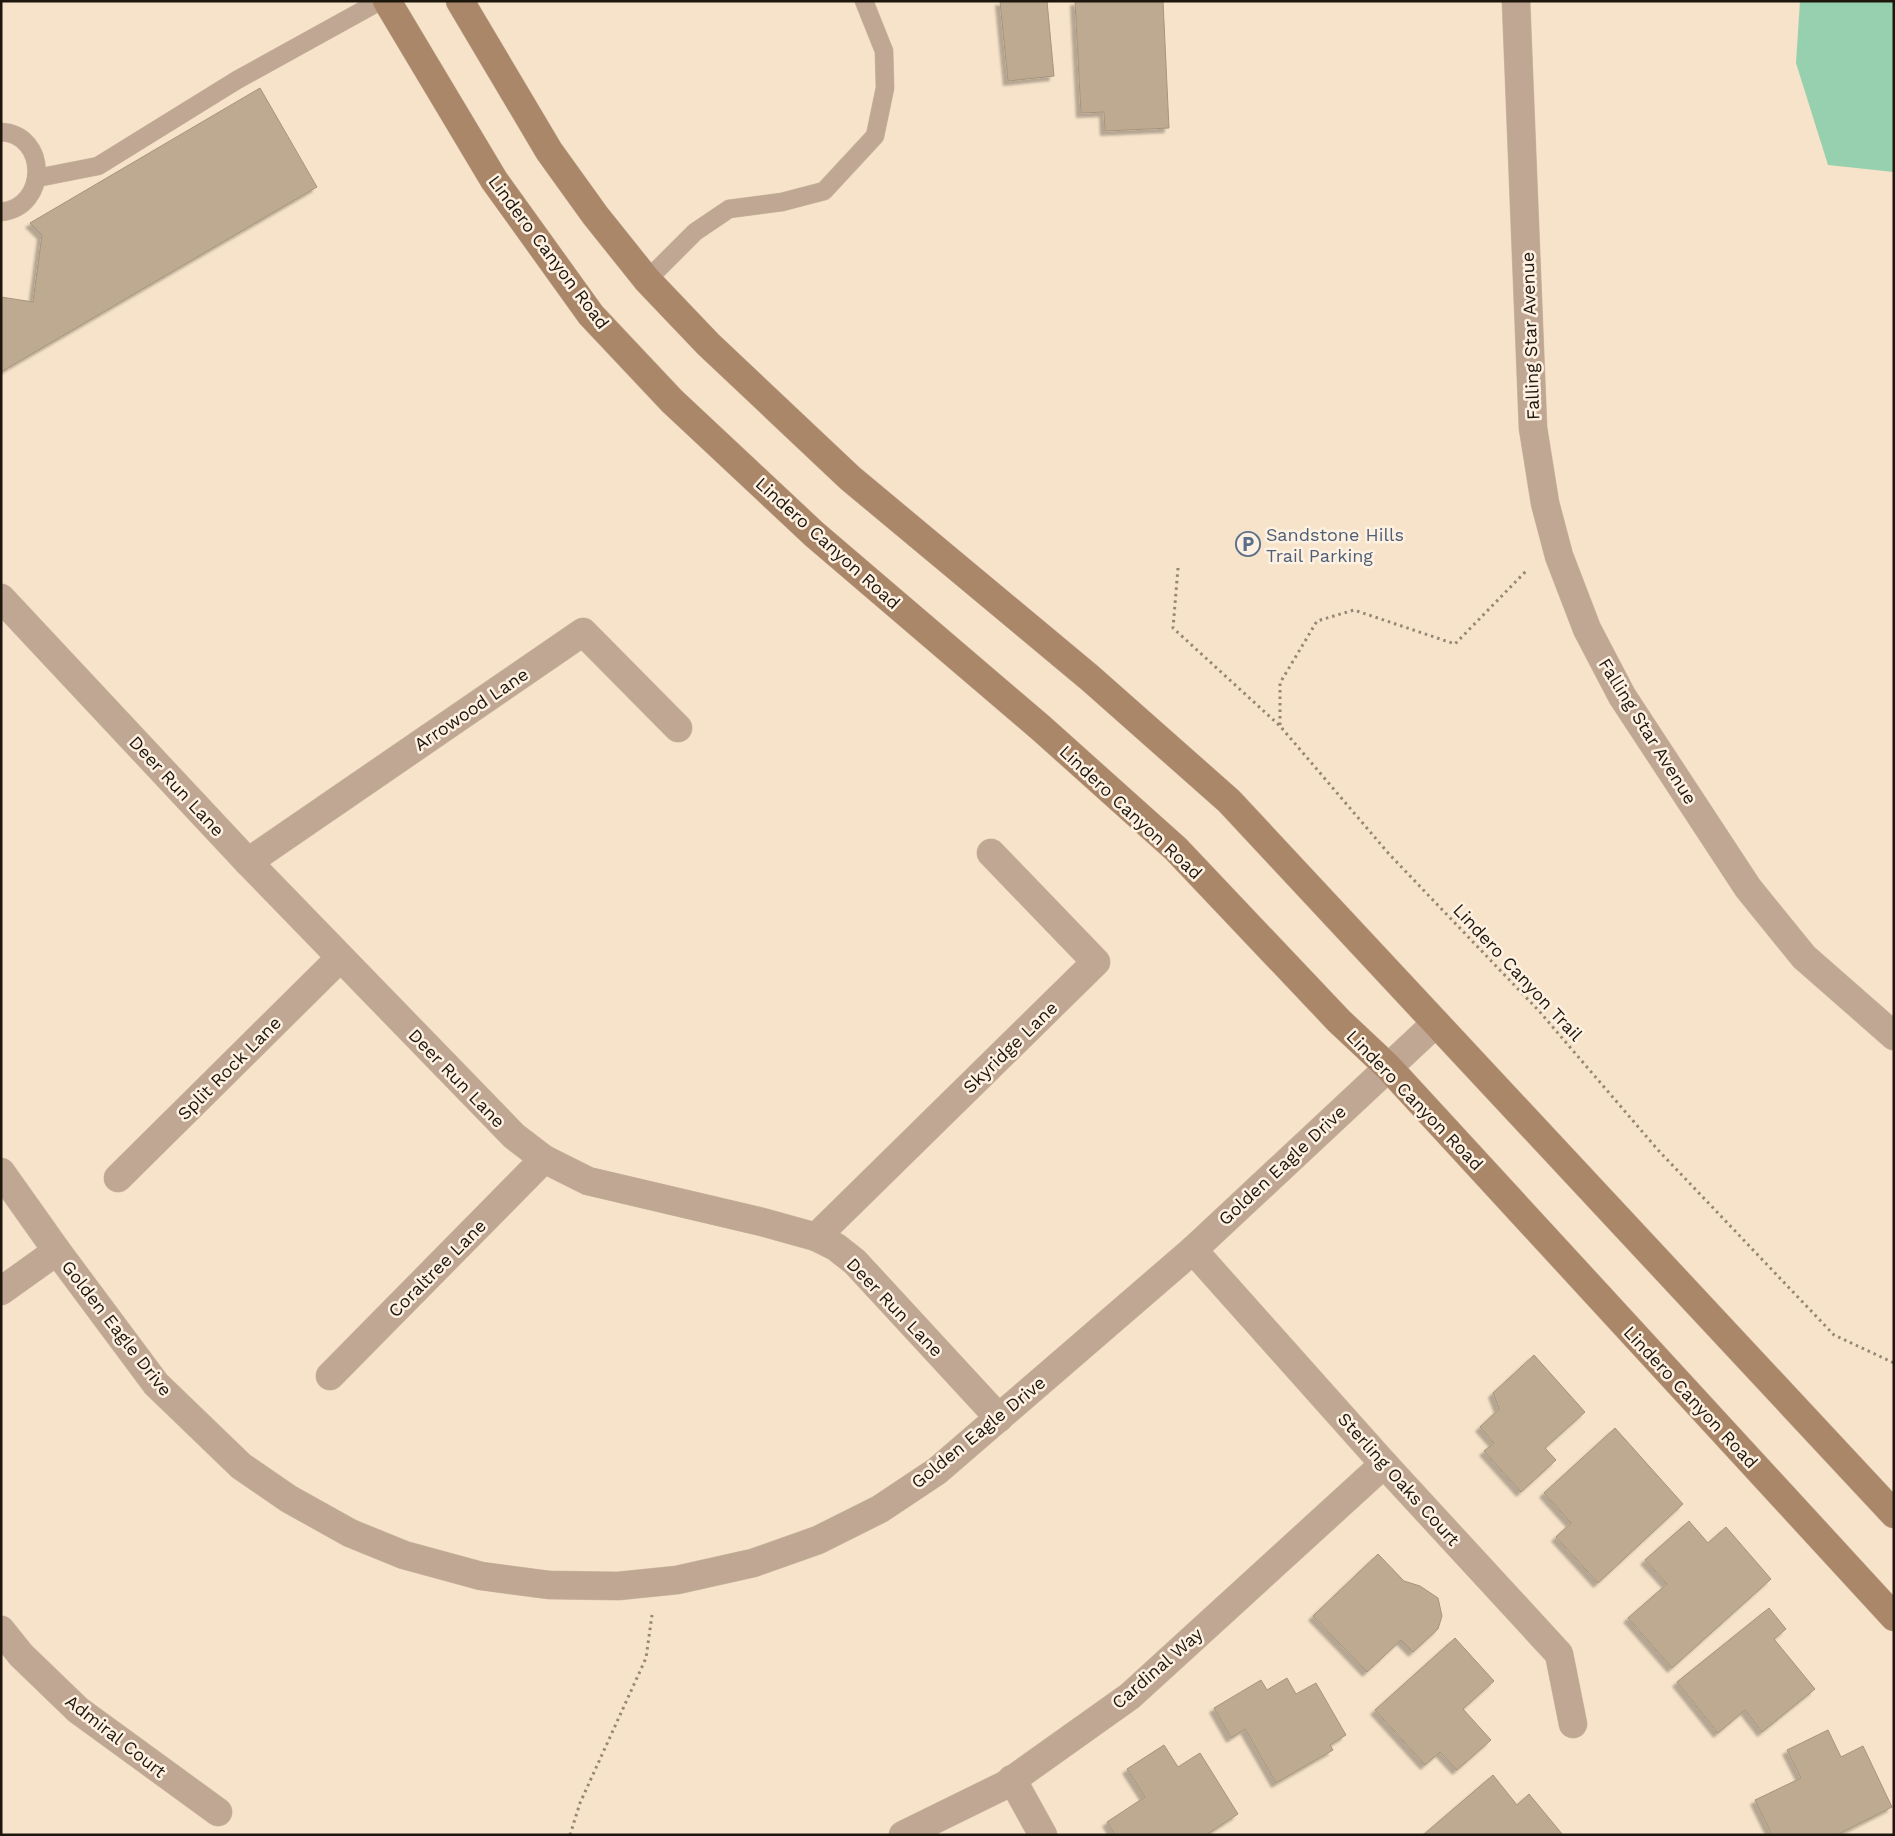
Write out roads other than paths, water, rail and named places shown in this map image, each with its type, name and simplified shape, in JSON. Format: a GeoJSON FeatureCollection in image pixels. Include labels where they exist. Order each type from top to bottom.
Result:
{"type":"FeatureCollection","features":[{"type":"Feature","properties":{"kind":"street","name":"Lindero Canyon Road"},"geometry":{"type":"LineString","coordinates":[[387,1],[494,180],[591,315],[672,401],[814,534],[1041,728],[1176,849],[1339,1021],[1388,1068],[1894,1617]]}},
{"type":"Feature","properties":{"kind":"street"},"geometry":{"type":"LineString","coordinates":[[460,1],[549,151],[595,215],[647,280],[708,344],[850,478],[1090,678],[1229,801],[1894,1514]]}},
{"type":"Feature","properties":{"kind":"street","name":"Falling Star Avenue"},"geometry":{"type":"LineString","coordinates":[[1516,1],[1533,428],[1545,503],[1559,556],[1586,628],[1622,696],[1748,888],[1804,957],[1894,1036]]}},
{"type":"Feature","properties":{"kind":"street","name":"Deer Run Lane"},"geometry":{"type":"LineString","coordinates":[[1,598],[248,862],[514,1136],[544,1159],[588,1182],[762,1222],[816,1237],[836,1247],[855,1262],[999,1418]]}},
{"type":"Feature","properties":{"kind":"street","name":"Arrowood Lane"},"geometry":{"type":"LineString","coordinates":[[248,862],[583,632],[678,728]]}},
{"type":"Feature","properties":{"kind":"street","name":"Skyridge Lane"},"geometry":{"type":"LineString","coordinates":[[816,1237],[1096,962],[991,853]]}},
{"type":"Feature","properties":{"kind":"street","name":"Split Rock Lane"},"geometry":{"type":"LineString","coordinates":[[118,1178],[340,958]]}},
{"type":"Feature","properties":{"kind":"street","name":"Golden Eagle Drive"},"geometry":{"type":"LineString","coordinates":[[1,1172],[56,1251],[156,1384],[241,1466],[290,1500],[350,1533],[404,1555],[481,1576],[549,1585],[618,1586],[658,1582],[677,1580],[753,1563],[818,1540],[880,1509],[937,1471],[1193,1250],[1436,1022]]}},
{"type":"Feature","properties":{"kind":"street","name":"Coraltree Lane"},"geometry":{"type":"LineString","coordinates":[[330,1376],[544,1159]]}},
{"type":"Feature","properties":{"kind":"street","name":"Sterling Oaks Court"},"geometry":{"type":"LineString","coordinates":[[1193,1250],[1384,1464],[1559,1654],[1573,1724]]}},
{"type":"Feature","properties":{"kind":"street"},"geometry":{"type":"LineString","coordinates":[[1,1291],[56,1251]]}},
{"type":"Feature","properties":{"kind":"street","name":"Cardinal Way"},"geometry":{"type":"LineString","coordinates":[[903,1835],[1005,1785],[1130,1696],[1384,1464]]}},
{"type":"Feature","properties":{"kind":"street","name":"Admiral Court"},"geometry":{"type":"LineString","coordinates":[[1,1630],[22,1655],[78,1710],[218,1812]]}},
{"type":"Feature","properties":{"kind":"street"},"geometry":{"type":"LineString","coordinates":[[1012,1779],[1043,1835]]}},
{"type":"Feature","properties":{"kind":"lane"},"geometry":{"type":"LineString","coordinates":[[37,178],[98,166],[237,80],[380,1]]}},
{"type":"Feature","properties":{"kind":"lane"},"geometry":{"type":"LineString","coordinates":[[647,280],[695,232],[729,209],[782,202],[824,191],[875,136],[886,88],[884,51],[864,1]]}},
{"type":"Feature","properties":{"kind":"lane"},"geometry":{"type":"LineString","coordinates":[[1,132],[16,136],[26,144],[33,154],[37,165],[37,178],[34,190],[16,208],[1,212]]}},
{"type":"Feature","properties":{"kind":"place","name":"Sandstone Hills Trail Parking"},"geometry":{"type":"Point","coordinates":[1248,544]}}]}
